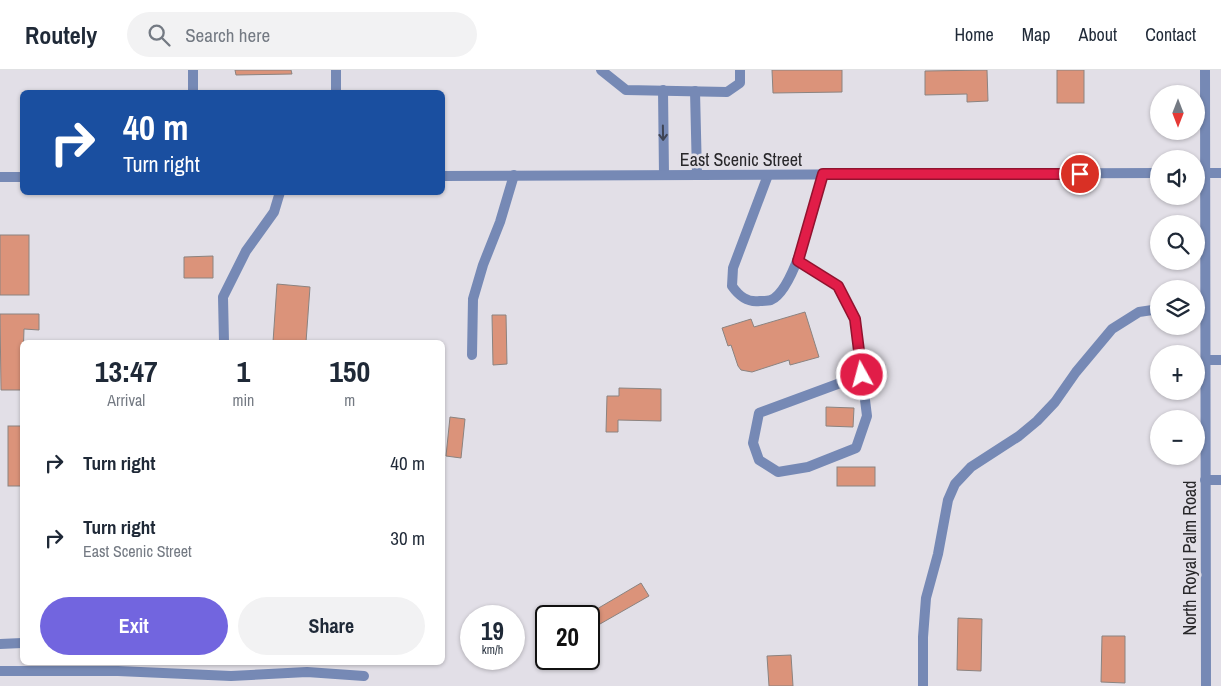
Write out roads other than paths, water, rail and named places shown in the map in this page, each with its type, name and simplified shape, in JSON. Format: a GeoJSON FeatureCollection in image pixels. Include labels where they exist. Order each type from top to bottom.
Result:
{"type":"FeatureCollection","features":[{"type":"Feature","properties":{"kind":"street"},"geometry":{"type":"LineString","coordinates":[[193,70],[193,90]]}},
{"type":"Feature","properties":{"kind":"street"},"geometry":{"type":"LineString","coordinates":[[336,70],[336,90]]}},
{"type":"Feature","properties":{"kind":"street"},"geometry":{"type":"LineString","coordinates":[[601,70],[626,90],[727,92],[740,83],[740,70]]}},
{"type":"Feature","properties":{"kind":"street","name":"North Royal Palm Road"},"geometry":{"type":"LineString","coordinates":[[1202,150],[1205,70]]}},
{"type":"Feature","properties":{"kind":"street"},"geometry":{"type":"LineString","coordinates":[[663,90],[664,175]]}},
{"type":"Feature","properties":{"kind":"street"},"geometry":{"type":"LineString","coordinates":[[695,91],[697,175]]}},
{"type":"Feature","properties":{"kind":"street"},"geometry":{"type":"LineString","coordinates":[[1205,173],[1221,173]]}},
{"type":"Feature","properties":{"kind":"street"},"geometry":{"type":"LineString","coordinates":[[768,175],[734,268],[732,286],[740,297],[754,302],[772,300],[788,283],[798,261],[823,174]]}},
{"type":"Feature","properties":{"kind":"street","name":"East Scenic Street"},"geometry":{"type":"LineString","coordinates":[[445,176],[1150,174]]}},
{"type":"Feature","properties":{"kind":"street"},"geometry":{"type":"LineString","coordinates":[[472,356],[473,299],[514,176]]}},
{"type":"Feature","properties":{"kind":"street"},"geometry":{"type":"LineString","coordinates":[[0,177],[20,177]]}},
{"type":"Feature","properties":{"kind":"street"},"geometry":{"type":"LineString","coordinates":[[224,340],[223,298],[246,251],[274,212],[279,195]]}},
{"type":"Feature","properties":{"kind":"street","name":"North Royal Palm Road"},"geometry":{"type":"LineString","coordinates":[[1201,205],[1201,280]]}},
{"type":"Feature","properties":{"kind":"street"},"geometry":{"type":"LineString","coordinates":[[798,261],[838,286],[855,319],[862,375],[867,416],[856,448],[808,467],[778,472],[759,460],[753,443],[758,413],[862,375]]}},
{"type":"Feature","properties":{"kind":"street"},"geometry":{"type":"LineString","coordinates":[[923,686],[923,637],[926,598],[938,554],[948,500],[956,484],[971,467],[1019,436],[1036,421],[1055,402],[1076,372],[1112,329],[1140,312],[1150,310]]}},
{"type":"Feature","properties":{"kind":"street"},"geometry":{"type":"LineString","coordinates":[[1205,360],[1221,360]]}},
{"type":"Feature","properties":{"kind":"street","name":"North Royal Palm Road"},"geometry":{"type":"LineString","coordinates":[[1205,360],[1206,686]]}},
{"type":"Feature","properties":{"kind":"street"},"geometry":{"type":"LineString","coordinates":[[1206,480],[1221,480]]}},
{"type":"Feature","properties":{"kind":"street"},"geometry":{"type":"LineString","coordinates":[[0,644],[20,643]]}},
{"type":"Feature","properties":{"kind":"street"},"geometry":{"type":"LineString","coordinates":[[0,671],[118,671],[231,676],[308,672],[364,676]]}}]}
